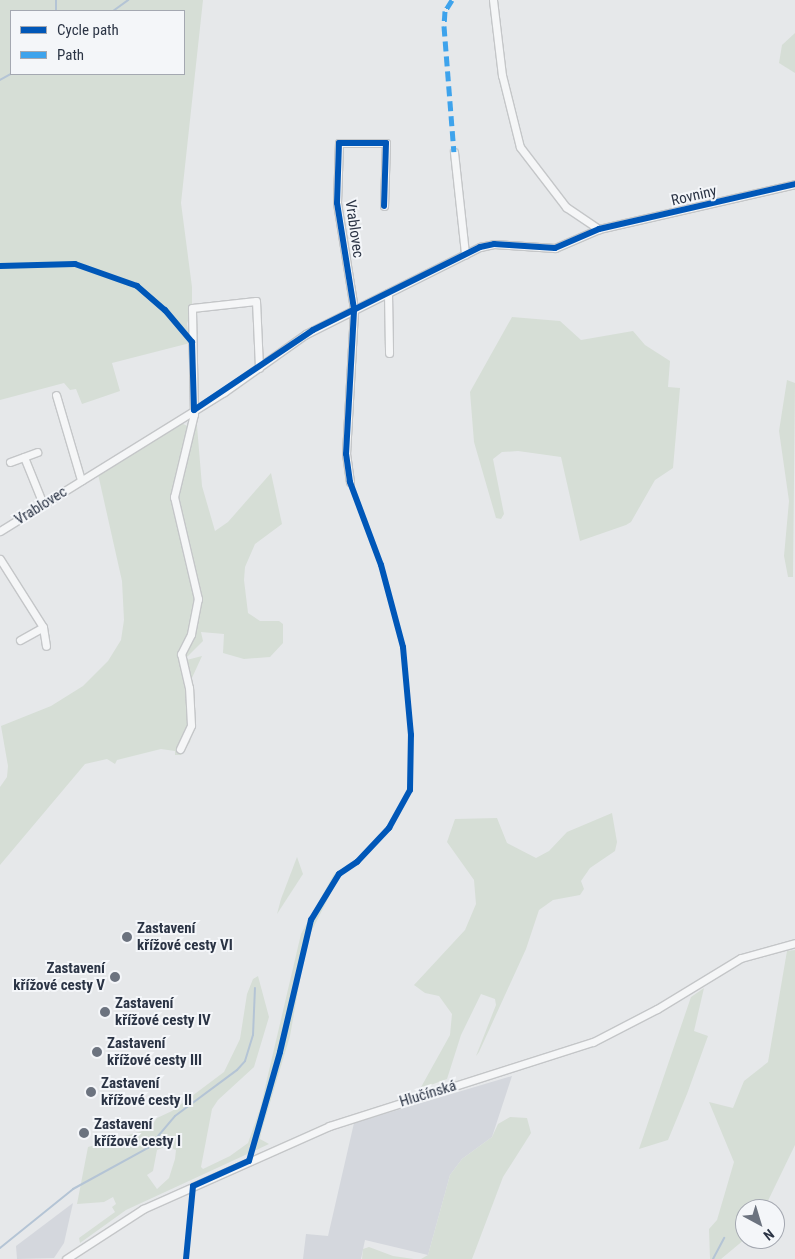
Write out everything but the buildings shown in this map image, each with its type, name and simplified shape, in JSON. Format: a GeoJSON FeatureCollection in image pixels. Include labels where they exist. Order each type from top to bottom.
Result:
{"type":"FeatureCollection","features":[{"type":"Feature","properties":{"kind":"street"},"geometry":{"type":"LineString","coordinates":[[493,0],[502,75],[520,147],[566,207],[599,229]]}},
{"type":"Feature","properties":{"kind":"street","name":"Vrablovec"},"geometry":{"type":"LineString","coordinates":[[350,482],[346,454],[354,309],[337,203],[339,143],[386,143],[384,206]]}},
{"type":"Feature","properties":{"kind":"street"},"geometry":{"type":"LineString","coordinates":[[454,152],[465,254]]}},
{"type":"Feature","properties":{"kind":"street","name":"Rovniny"},"geometry":{"type":"LineString","coordinates":[[599,229],[795,184]]}},
{"type":"Feature","properties":{"kind":"street","name":"Vrablovec"},"geometry":{"type":"LineString","coordinates":[[0,531],[194,410],[259,368],[306,334],[354,309],[465,254],[494,244],[555,248],[599,229]]}},
{"type":"Feature","properties":{"kind":"street"},"geometry":{"type":"LineString","coordinates":[[388,292],[389,353]]}},
{"type":"Feature","properties":{"kind":"street"},"geometry":{"type":"LineString","coordinates":[[180,749],[191,725],[189,688],[181,654],[191,634],[198,599],[174,497],[194,410],[192,308],[256,301],[259,368]]}},
{"type":"Feature","properties":{"kind":"street","name":"Vrablovec"},"geometry":{"type":"LineString","coordinates":[[56,395],[81,480]]}},
{"type":"Feature","properties":{"kind":"street"},"geometry":{"type":"LineString","coordinates":[[10,462],[37,452]]}},
{"type":"Feature","properties":{"kind":"street"},"geometry":{"type":"LineString","coordinates":[[24,457],[43,504]]}},
{"type":"Feature","properties":{"kind":"street"},"geometry":{"type":"LineString","coordinates":[[0,559],[43,627],[46,646]]}},
{"type":"Feature","properties":{"kind":"street"},"geometry":{"type":"LineString","coordinates":[[20,640],[43,627]]}},
{"type":"Feature","properties":{"kind":"street","name":"Hlučínská"},"geometry":{"type":"LineString","coordinates":[[66,1259],[143,1208],[329,1126],[593,1042],[657,1009],[737,961],[795,943]]}},
{"type":"Feature","properties":{"kind":"shaded area"},"geometry":{"type":"Polygon","coordinates":[[[0,0],[203,0],[181,203],[192,287],[192,308],[187,324],[190,343],[112,363],[120,391],[82,404],[76,389],[70,390],[64,383],[0,400],[0,0]]]}},
{"type":"Feature","properties":{"kind":"shaded area"},"geometry":{"type":"Polygon","coordinates":[[[795,33],[795,73],[779,63],[782,45],[795,33]]]}},
{"type":"Feature","properties":{"kind":"shaded area"},"geometry":{"type":"Polygon","coordinates":[[[512,317],[560,321],[581,340],[633,331],[645,345],[670,361],[668,387],[680,388],[673,468],[655,480],[631,522],[626,525],[580,541],[561,457],[518,451],[502,452],[493,459],[504,514],[501,519],[496,518],[474,442],[470,392],[512,317]]]}},
{"type":"Feature","properties":{"kind":"shaded area"},"geometry":{"type":"Polygon","coordinates":[[[787,380],[795,383],[793,577],[788,577],[784,556],[789,501],[779,431],[787,380]]]}},
{"type":"Feature","properties":{"kind":"shaded area"},"geometry":{"type":"Polygon","coordinates":[[[196,414],[202,486],[215,531],[228,522],[271,473],[282,524],[255,544],[245,567],[244,580],[248,613],[260,621],[279,621],[283,624],[283,643],[270,657],[244,659],[223,653],[224,634],[201,632],[203,641],[183,661],[202,656],[191,680],[194,723],[190,742],[181,755],[175,755],[175,751],[161,749],[117,760],[115,764],[107,759],[85,764],[0,865],[0,787],[7,777],[8,766],[1,726],[51,706],[83,686],[108,661],[121,640],[124,620],[122,581],[98,474],[181,423],[192,428],[196,414]]]}},
{"type":"Feature","properties":{"kind":"shaded area"},"geometry":{"type":"Polygon","coordinates":[[[612,813],[617,842],[615,851],[590,868],[581,881],[584,889],[580,895],[553,900],[539,910],[526,949],[479,1052],[476,1056],[496,1005],[495,999],[481,994],[461,1035],[447,1079],[420,1089],[450,1035],[452,1014],[439,996],[425,993],[414,985],[465,930],[476,904],[474,880],[447,842],[455,819],[497,818],[507,843],[536,858],[549,851],[567,832],[612,813]]]}},
{"type":"Feature","properties":{"kind":"shaded area"},"geometry":{"type":"Polygon","coordinates":[[[297,857],[303,874],[277,914],[281,899],[297,857]]]}},
{"type":"Feature","properties":{"kind":"shaded area"},"geometry":{"type":"Polygon","coordinates":[[[356,860],[337,881],[307,940],[290,1036],[261,1133],[260,1139],[269,1144],[126,1210],[80,1243],[79,1238],[115,1212],[112,1207],[116,1204],[113,1197],[104,1202],[77,1204],[88,1147],[149,1129],[157,1118],[172,1111],[224,1072],[240,1039],[247,994],[253,979],[258,976],[269,1017],[254,1067],[218,1100],[212,1109],[201,1167],[203,1169],[230,1156],[248,1143],[260,1109],[301,934],[334,874],[356,860]],[[167,1146],[157,1150],[153,1171],[147,1175],[157,1189],[169,1178],[176,1150],[167,1146]]]}},
{"type":"Feature","properties":{"kind":"shaded area"},"geometry":{"type":"Polygon","coordinates":[[[795,950],[795,1145],[769,1199],[735,1199],[735,1247],[721,1259],[710,1259],[709,1229],[717,1220],[734,1162],[709,1102],[733,1108],[744,1081],[768,1062],[787,951],[795,950]]]}},
{"type":"Feature","properties":{"kind":"shaded area"},"geometry":{"type":"Polygon","coordinates":[[[704,988],[694,1031],[708,1036],[687,1094],[668,1140],[639,1149],[691,997],[704,988]]]}},
{"type":"Feature","properties":{"kind":"shaded area"},"geometry":{"type":"Polygon","coordinates":[[[512,1076],[492,1137],[462,1159],[450,1175],[428,1255],[365,1240],[361,1259],[303,1259],[306,1234],[328,1236],[354,1123],[512,1076]]]}},
{"type":"Feature","properties":{"kind":"shaded area"},"geometry":{"type":"Polygon","coordinates":[[[510,1117],[527,1118],[531,1133],[503,1177],[472,1259],[421,1259],[428,1255],[450,1175],[462,1159],[492,1137],[498,1124],[510,1117]]]}},
{"type":"Feature","properties":{"kind":"shaded area"},"geometry":{"type":"Polygon","coordinates":[[[73,1203],[64,1243],[54,1258],[17,1259],[16,1246],[73,1203]]]}},
{"type":"Feature","properties":{"kind":"shaded area"},"geometry":{"type":"Polygon","coordinates":[[[369,1247],[393,1256],[414,1259],[362,1259],[363,1249],[369,1247]]]}},
{"type":"Feature","properties":{"kind":"waterway"},"geometry":{"type":"LineString","coordinates":[[56,0],[56,10]]}},
{"type":"Feature","properties":{"kind":"waterway"},"geometry":{"type":"LineString","coordinates":[[114,10],[128,0]]}},
{"type":"Feature","properties":{"kind":"waterway"},"geometry":{"type":"LineString","coordinates":[[0,80],[10,75]]}},
{"type":"Feature","properties":{"kind":"waterway"},"geometry":{"type":"LineString","coordinates":[[0,1248],[73,1189],[148,1148],[175,1116],[237,1070],[245,1061],[253,1035],[255,988]]}},
{"type":"Feature","properties":{"kind":"waterway"},"geometry":{"type":"LineString","coordinates":[[713,1259],[724,1238]]}},
{"type":"Feature","properties":{"kind":"marked path"},"geometry":{"type":"LineString","coordinates":[[452,0],[445,11],[444,26],[454,152]]}},
{"type":"Feature","properties":{"kind":"cycle path"},"geometry":{"type":"LineString","coordinates":[[186,1259],[193,1186],[249,1161],[280,1052],[311,920],[339,874],[357,862],[389,828],[410,790],[411,735],[403,647],[381,565],[350,482],[346,454],[354,309],[337,203],[339,143],[386,143],[384,206]]}},
{"type":"Feature","properties":{"kind":"cycle path"},"geometry":{"type":"LineString","coordinates":[[0,266],[75,264],[137,286],[165,310],[192,342],[194,410],[313,330],[480,247],[494,244],[555,248],[599,229],[795,184]]}},
{"type":"Feature","properties":{"kind":"place","name":"Zastavení křížové cesty VI"},"geometry":{"type":"Point","coordinates":[127,937]}},
{"type":"Feature","properties":{"kind":"place","name":"Zastavení křížové cesty V"},"geometry":{"type":"Point","coordinates":[115,977]}},
{"type":"Feature","properties":{"kind":"place","name":"Zastavení křížové cesty IV"},"geometry":{"type":"Point","coordinates":[105,1012]}},
{"type":"Feature","properties":{"kind":"place","name":"Zastavení křížové cesty III"},"geometry":{"type":"Point","coordinates":[97,1052]}},
{"type":"Feature","properties":{"kind":"place","name":"Zastavení křížové cesty II"},"geometry":{"type":"Point","coordinates":[91,1092]}},
{"type":"Feature","properties":{"kind":"place","name":"Zastavení křížové cesty I"},"geometry":{"type":"Point","coordinates":[84,1133]}}]}
